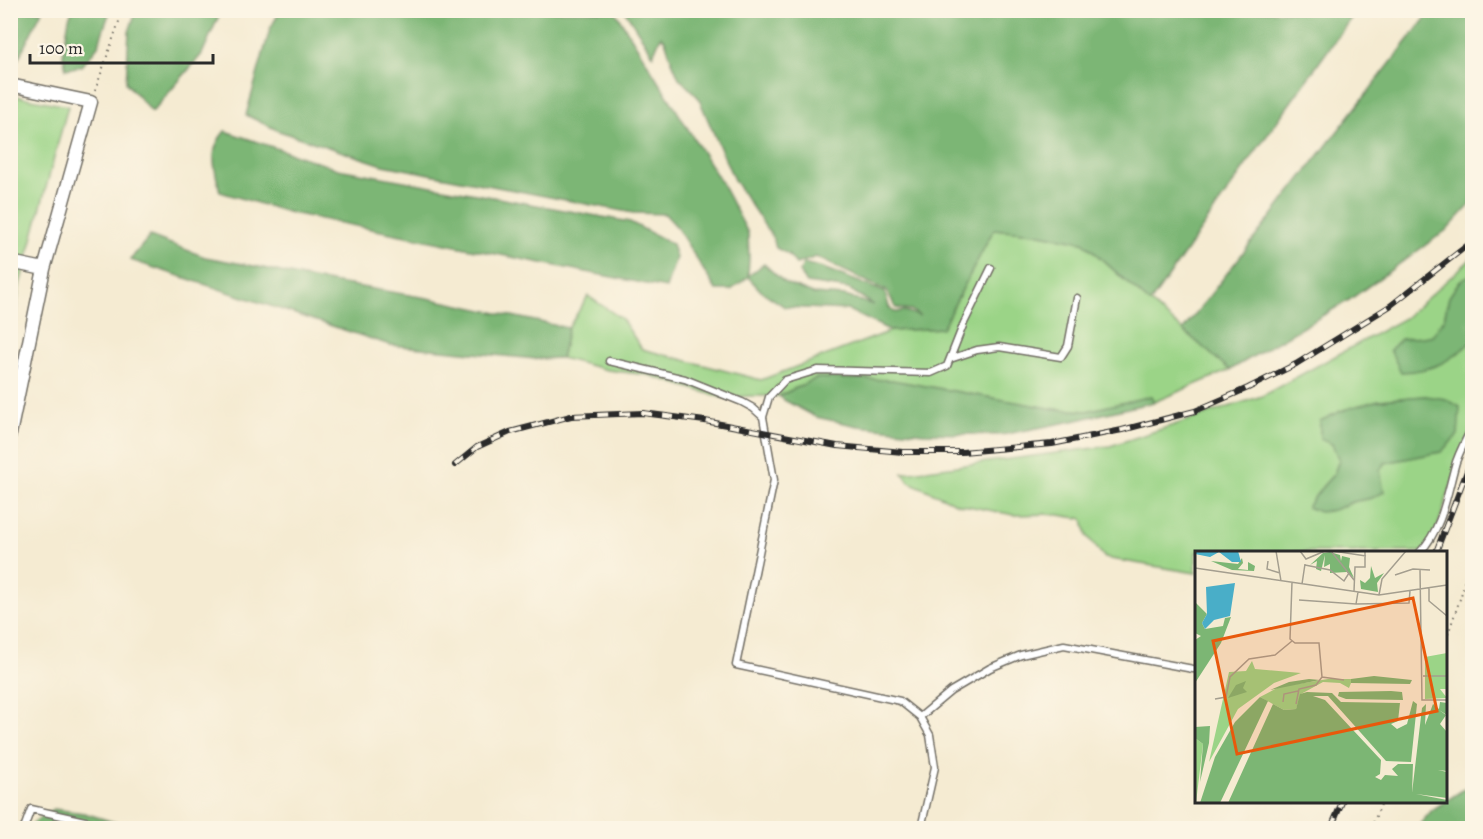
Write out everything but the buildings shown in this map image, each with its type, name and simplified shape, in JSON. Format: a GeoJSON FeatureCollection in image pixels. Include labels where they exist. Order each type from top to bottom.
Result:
{"type":"FeatureCollection","features":[{"type":"Feature","properties":{"kind":"street"},"geometry":{"type":"LineString","coordinates":[[10,85],[91,102],[44,269],[10,434]]}},
{"type":"Feature","properties":{"kind":"street"},"geometry":{"type":"LineString","coordinates":[[10,262],[44,269]]}},
{"type":"Feature","properties":{"kind":"lane"},"geometry":{"type":"LineString","coordinates":[[921,828],[935,767],[930,735],[920,717],[900,701],[736,665],[774,480],[763,417],[769,397],[786,380],[807,373],[818,370],[931,374],[947,366],[964,323],[991,268]]}},
{"type":"Feature","properties":{"kind":"lane"},"geometry":{"type":"LineString","coordinates":[[950,358],[977,350],[999,347],[1061,357],[1068,346],[1077,298]]}},
{"type":"Feature","properties":{"kind":"lane"},"geometry":{"type":"LineString","coordinates":[[609,361],[685,379],[742,402],[763,417]]}},
{"type":"Feature","properties":{"kind":"lane"},"geometry":{"type":"LineString","coordinates":[[1421,551],[1428,544],[1439,522],[1457,459],[1473,428]]}},
{"type":"Feature","properties":{"kind":"lane"},"geometry":{"type":"LineString","coordinates":[[920,717],[951,692],[990,668],[1021,655],[1064,645],[1195,669]]}},
{"type":"Feature","properties":{"kind":"lane"},"geometry":{"type":"LineString","coordinates":[[24,828],[31,810],[116,828]]}},
{"type":"Feature","properties":{"kind":"path"},"geometry":{"type":"LineString","coordinates":[[91,102],[123,10]]}},
{"type":"Feature","properties":{"kind":"path"},"geometry":{"type":"LineString","coordinates":[[1447,637],[1461,596],[1473,547]]}},
{"type":"Feature","properties":{"kind":"path"},"geometry":{"type":"LineString","coordinates":[[1371,828],[1381,803]]}},
{"type":"Feature","properties":{"kind":"green space"},"geometry":{"type":"Polygon","coordinates":[[[11,10],[42,11],[18,59],[11,57],[11,10]]]}},
{"type":"Feature","properties":{"kind":"green space"},"geometry":{"type":"Polygon","coordinates":[[[72,11],[110,11],[98,46],[82,66],[66,69],[63,55],[72,11]]]}},
{"type":"Feature","properties":{"kind":"green space"},"geometry":{"type":"Polygon","coordinates":[[[136,11],[221,11],[202,54],[152,112],[126,83],[129,32],[136,11]]]}},
{"type":"Feature","properties":{"kind":"green space"},"geometry":{"type":"Polygon","coordinates":[[[280,11],[615,11],[721,182],[748,233],[748,276],[764,264],[785,283],[813,294],[845,296],[874,305],[849,289],[807,283],[799,272],[804,263],[885,292],[889,307],[895,312],[905,311],[920,316],[911,310],[896,308],[887,291],[816,257],[796,264],[788,254],[776,248],[773,238],[734,180],[698,97],[679,78],[665,40],[661,36],[653,55],[625,11],[1356,11],[1150,303],[1083,242],[1035,233],[994,229],[942,328],[891,331],[848,310],[785,307],[761,291],[748,277],[731,290],[716,290],[676,226],[665,214],[633,213],[383,165],[279,131],[246,115],[270,29],[280,11]]]}},
{"type":"Feature","properties":{"kind":"green space"},"geometry":{"type":"Polygon","coordinates":[[[1431,11],[1472,11],[1472,203],[1448,229],[1349,300],[1230,370],[1183,330],[1431,11]]]}},
{"type":"Feature","properties":{"kind":"green space"},"geometry":{"type":"Polygon","coordinates":[[[11,95],[68,106],[20,284],[11,344],[11,95]]]}},
{"type":"Feature","properties":{"kind":"green space"},"geometry":{"type":"Polygon","coordinates":[[[225,131],[338,169],[630,222],[672,244],[676,258],[666,288],[291,213],[220,192],[214,153],[219,138],[225,131]]]}},
{"type":"Feature","properties":{"kind":"green space"},"geometry":{"type":"Polygon","coordinates":[[[994,229],[1035,233],[1083,242],[1133,288],[1230,370],[1154,402],[1151,396],[1087,411],[1055,409],[892,380],[817,378],[779,396],[723,398],[648,375],[607,370],[561,358],[568,328],[588,296],[622,319],[642,349],[761,380],[891,331],[942,328],[994,229]]]}},
{"type":"Feature","properties":{"kind":"green space"},"geometry":{"type":"Polygon","coordinates":[[[150,236],[205,257],[307,278],[427,298],[568,328],[561,358],[536,359],[390,345],[130,260],[150,236]]]}},
{"type":"Feature","properties":{"kind":"green space"},"geometry":{"type":"Polygon","coordinates":[[[1472,258],[1472,274],[1459,282],[1449,297],[1444,319],[1432,336],[1402,339],[1455,356],[1472,341],[1472,427],[1429,551],[1195,551],[1195,573],[1105,558],[1087,536],[1083,519],[1053,514],[1014,515],[958,504],[909,482],[903,473],[1110,446],[1262,396],[1405,318],[1472,258]],[[1426,396],[1378,400],[1339,411],[1332,444],[1339,460],[1334,474],[1308,507],[1331,511],[1372,498],[1380,470],[1385,463],[1411,457],[1426,396]]]}},
{"type":"Feature","properties":{"kind":"green space"},"geometry":{"type":"Polygon","coordinates":[[[1472,274],[1472,341],[1456,355],[1440,364],[1422,370],[1401,372],[1390,350],[1401,339],[1432,336],[1444,319],[1449,297],[1459,282],[1472,274]]]}},
{"type":"Feature","properties":{"kind":"green space"},"geometry":{"type":"Polygon","coordinates":[[[817,378],[892,380],[1055,409],[1087,411],[1151,396],[1154,402],[1002,435],[924,433],[858,426],[816,417],[779,396],[817,378]]]}},
{"type":"Feature","properties":{"kind":"green space"},"geometry":{"type":"Polygon","coordinates":[[[1426,396],[1446,399],[1460,407],[1458,435],[1441,452],[1385,463],[1380,470],[1384,492],[1372,498],[1352,502],[1334,510],[1319,512],[1307,507],[1334,474],[1339,460],[1332,444],[1320,439],[1320,421],[1359,405],[1426,396]]]}},
{"type":"Feature","properties":{"kind":"green space"},"geometry":{"type":"Polygon","coordinates":[[[1472,784],[1472,828],[1417,828],[1432,810],[1447,803],[1447,800],[1472,784]]]}},
{"type":"Feature","properties":{"kind":"green space"},"geometry":{"type":"Polygon","coordinates":[[[53,809],[84,813],[133,828],[32,828],[33,823],[53,809]]]}},
{"type":"Feature","properties":{"kind":"railway"},"geometry":{"type":"LineString","coordinates":[[455,465],[477,447],[510,432],[571,416],[643,413],[705,421],[837,446],[903,452],[962,452],[1052,444],[1122,430],[1195,411],[1296,364],[1390,306],[1469,244],[1472,239]]}},
{"type":"Feature","properties":{"kind":"railway"},"geometry":{"type":"LineString","coordinates":[[1436,551],[1472,458]]}},
{"type":"Feature","properties":{"kind":"railway"},"geometry":{"type":"LineString","coordinates":[[1331,828],[1342,803]]}}]}
